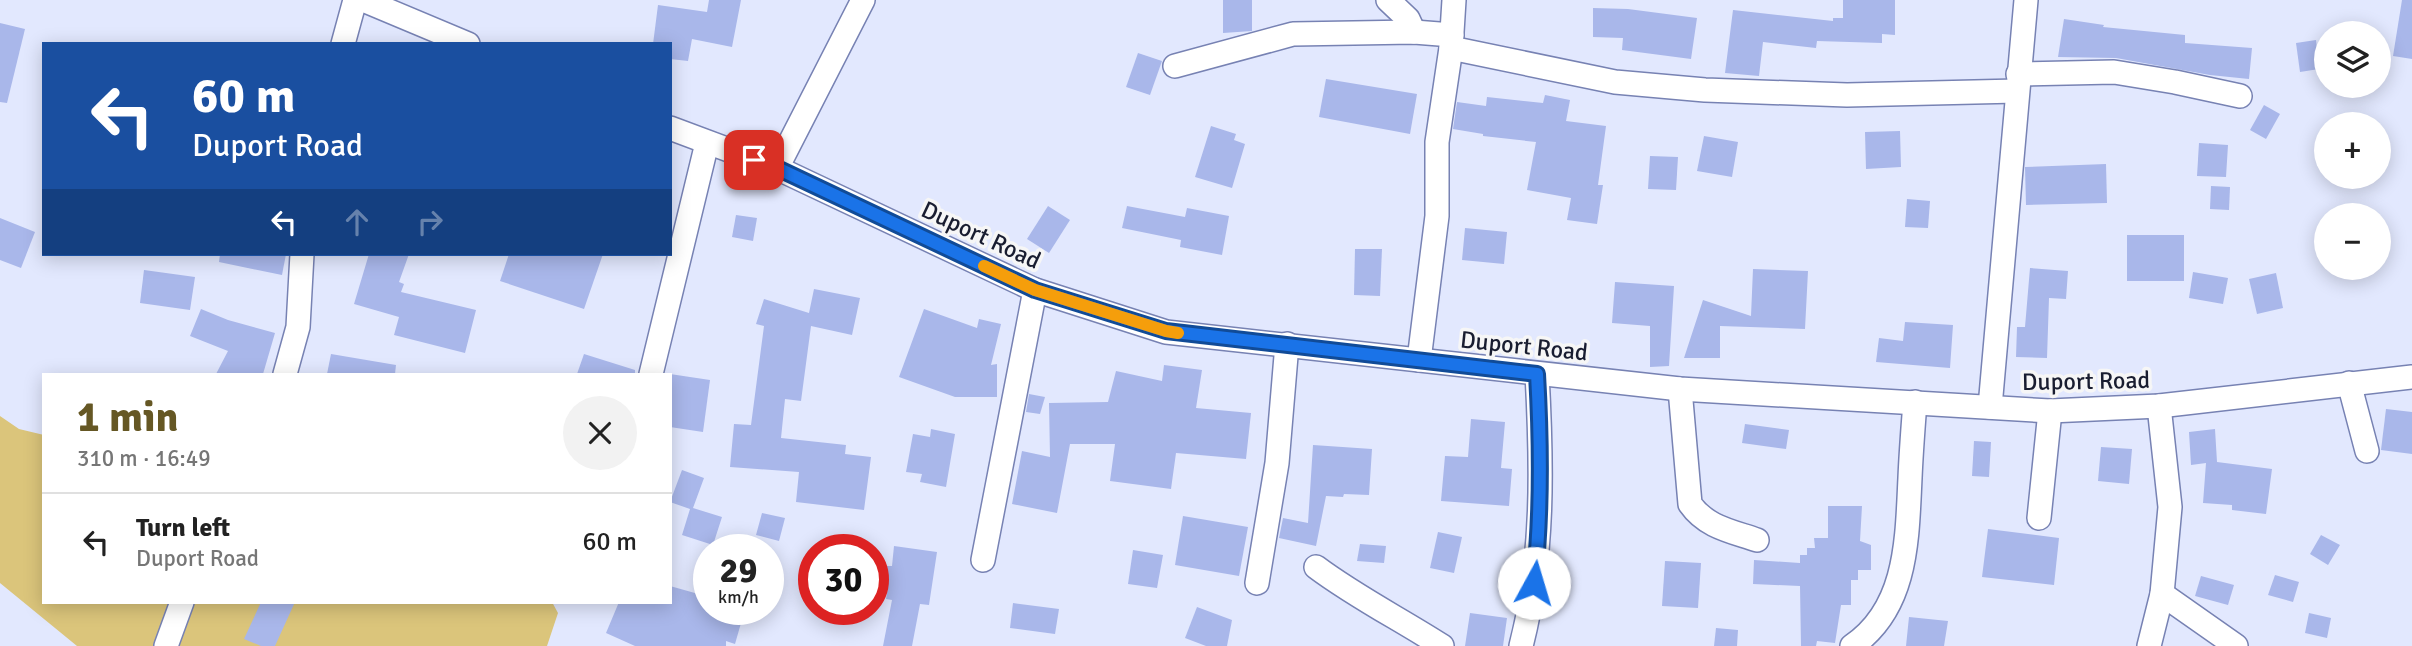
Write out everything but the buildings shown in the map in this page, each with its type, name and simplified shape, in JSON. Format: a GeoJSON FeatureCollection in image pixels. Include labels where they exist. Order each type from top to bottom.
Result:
{"type":"FeatureCollection","features":[{"type":"Feature","properties":{"kind":"street"},"geometry":{"type":"LineString","coordinates":[[344,42],[355,0]]}},
{"type":"Feature","properties":{"kind":"street"},"geometry":{"type":"LineString","coordinates":[[363,0],[463,42]]}},
{"type":"Feature","properties":{"kind":"street"},"geometry":{"type":"LineString","coordinates":[[777,168],[863,0]]}},
{"type":"Feature","properties":{"kind":"street"},"geometry":{"type":"LineString","coordinates":[[1388,0],[1408,19],[1414,32]]}},
{"type":"Feature","properties":{"kind":"street"},"geometry":{"type":"LineString","coordinates":[[1419,360],[1437,216],[1437,142],[1454,0]]}},
{"type":"Feature","properties":{"kind":"street"},"geometry":{"type":"LineString","coordinates":[[1990,407],[2026,0]]}},
{"type":"Feature","properties":{"kind":"street"},"geometry":{"type":"LineString","coordinates":[[1175,66],[1293,34],[1414,32],[1615,82],[1705,90],[1847,95],[2114,72],[2240,96]]}},
{"type":"Feature","properties":{"kind":"street","name":"Duport Road"},"geometry":{"type":"LineString","coordinates":[[672,129],[777,168],[1035,290],[1166,331],[1680,389],[2050,411],[2159,406],[2412,377]]}},
{"type":"Feature","properties":{"kind":"street"},"geometry":{"type":"LineString","coordinates":[[651,373],[707,143]]}},
{"type":"Feature","properties":{"kind":"street"},"geometry":{"type":"LineString","coordinates":[[285,373],[298,327],[302,256]]}},
{"type":"Feature","properties":{"kind":"street"},"geometry":{"type":"LineString","coordinates":[[983,560],[1035,290]]}},
{"type":"Feature","properties":{"kind":"street"},"geometry":{"type":"LineString","coordinates":[[1257,583],[1277,463],[1287,344]]}},
{"type":"Feature","properties":{"kind":"street"},"geometry":{"type":"LineString","coordinates":[[1521,646],[1532,605],[1539,538],[1542,454],[1537,374]]}},
{"type":"Feature","properties":{"kind":"street"},"geometry":{"type":"LineString","coordinates":[[2349,383],[2367,451]]}},
{"type":"Feature","properties":{"kind":"street"},"geometry":{"type":"LineString","coordinates":[[1680,389],[1690,504],[1698,516],[1710,524],[1757,540]]}},
{"type":"Feature","properties":{"kind":"street"},"geometry":{"type":"LineString","coordinates":[[1852,646],[1864,638],[1888,604],[1901,574],[1907,542],[1915,402]]}},
{"type":"Feature","properties":{"kind":"street"},"geometry":{"type":"LineString","coordinates":[[2149,646],[2162,594],[2171,507],[2159,406]]}},
{"type":"Feature","properties":{"kind":"street"},"geometry":{"type":"LineString","coordinates":[[2039,518],[2050,411]]}},
{"type":"Feature","properties":{"kind":"street"},"geometry":{"type":"LineString","coordinates":[[1316,567],[1350,592],[1390,613],[1442,646]]}},
{"type":"Feature","properties":{"kind":"street"},"geometry":{"type":"LineString","coordinates":[[2162,594],[2236,646]]}},
{"type":"Feature","properties":{"kind":"street"},"geometry":{"type":"LineString","coordinates":[[166,646],[181,604]]}},
{"type":"Feature","properties":{"kind":"shaded area"},"geometry":{"type":"Polygon","coordinates":[[[0,416],[19,429],[42,435],[42,604],[553,604],[558,613],[547,646],[77,646],[0,583],[0,416]]]}},
{"type":"Feature","properties":{"kind":"slow traffic"},"geometry":{"type":"LineString","coordinates":[[984,266],[1035,290],[1178,333]]}},
{"type":"Feature","properties":{"kind":"route"},"geometry":{"type":"LineString","coordinates":[[754,160],[777,168],[1035,290],[1166,331],[1537,374],[1542,454],[1539,538],[1534,583]]}}]}
